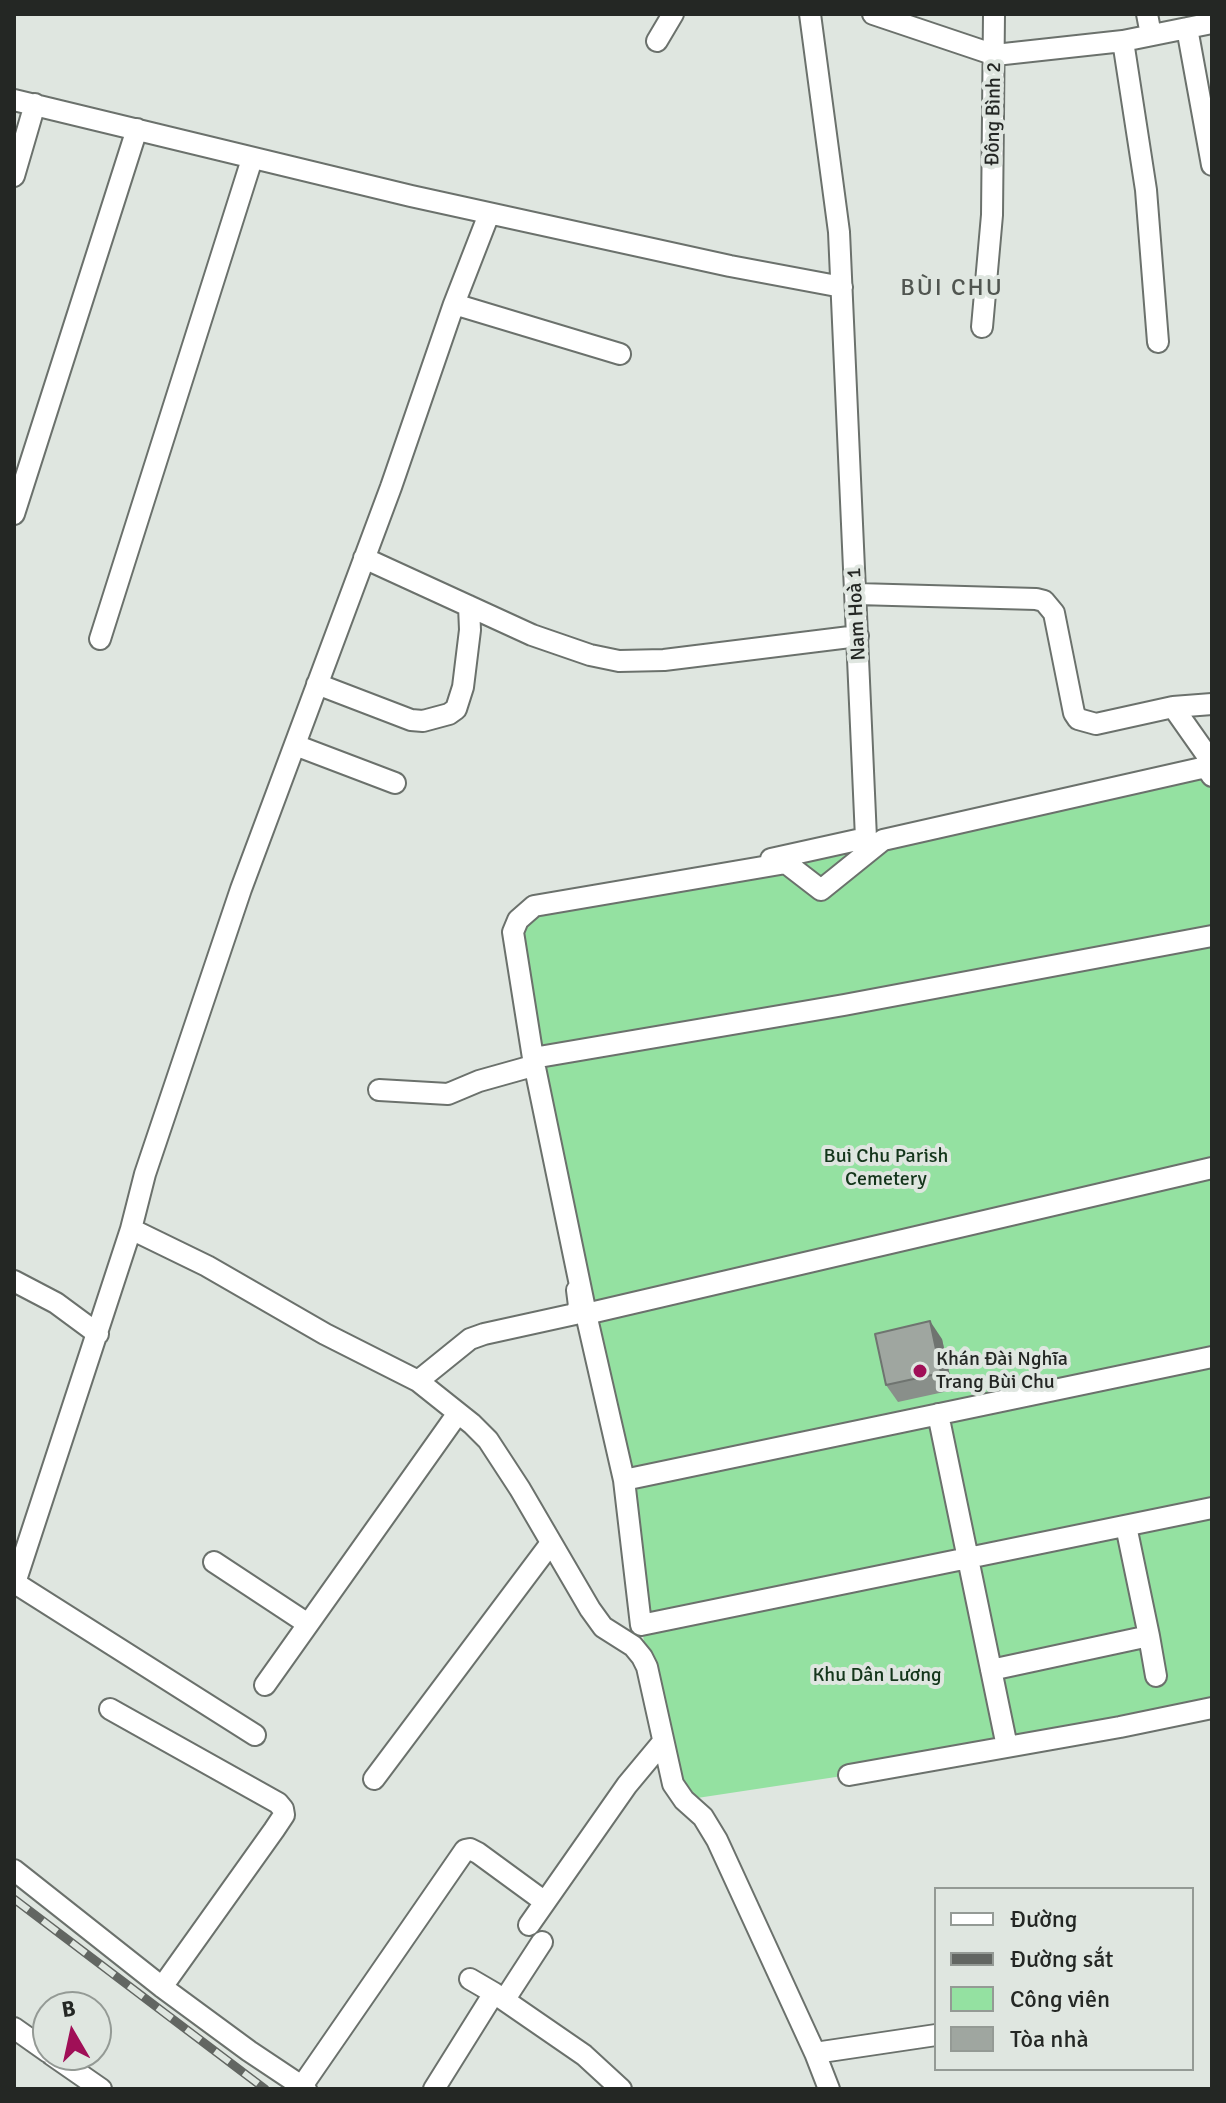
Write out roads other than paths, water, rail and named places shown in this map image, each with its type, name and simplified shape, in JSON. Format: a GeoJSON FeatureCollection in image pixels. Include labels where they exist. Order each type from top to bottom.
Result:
{"type":"FeatureCollection","features":[{"type":"Feature","properties":{"kind":"street"},"geometry":{"type":"LineString","coordinates":[[657,41],[673,14]]}},
{"type":"Feature","properties":{"kind":"street","name":"Nam Hoà 1"},"geometry":{"type":"LineString","coordinates":[[810,14],[839,232],[866,838]]}},
{"type":"Feature","properties":{"kind":"street"},"geometry":{"type":"LineString","coordinates":[[873,14],[995,55],[1123,41],[1212,23]]}},
{"type":"Feature","properties":{"kind":"street","name":"Đông Bình 2"},"geometry":{"type":"LineString","coordinates":[[982,327],[992,215],[994,14]]}},
{"type":"Feature","properties":{"kind":"street"},"geometry":{"type":"LineString","coordinates":[[1147,14],[1151,35]]}},
{"type":"Feature","properties":{"kind":"street"},"geometry":{"type":"LineString","coordinates":[[1187,28],[1212,165]]}},
{"type":"Feature","properties":{"kind":"street"},"geometry":{"type":"LineString","coordinates":[[1123,41],[1146,190],[1158,342]]}},
{"type":"Feature","properties":{"kind":"street"},"geometry":{"type":"LineString","coordinates":[[14,100],[489,214],[842,287]]}},
{"type":"Feature","properties":{"kind":"street"},"geometry":{"type":"LineString","coordinates":[[14,176],[35,104]]}},
{"type":"Feature","properties":{"kind":"street"},"geometry":{"type":"LineString","coordinates":[[14,514],[137,129]]}},
{"type":"Feature","properties":{"kind":"street"},"geometry":{"type":"LineString","coordinates":[[100,639],[252,159]]}},
{"type":"Feature","properties":{"kind":"street"},"geometry":{"type":"LineString","coordinates":[[255,1735],[14,1585],[98,1334],[145,1174],[236,904],[489,214]]}},
{"type":"Feature","properties":{"kind":"street"},"geometry":{"type":"LineString","coordinates":[[454,304],[620,354]]}},
{"type":"Feature","properties":{"kind":"street"},"geometry":{"type":"LineString","coordinates":[[364,558],[532,635],[590,655],[619,661],[664,660],[858,636]]}},
{"type":"Feature","properties":{"kind":"street"},"geometry":{"type":"LineString","coordinates":[[857,594],[1044,601],[1054,613],[1074,713],[1086,723],[1096,724],[1173,707],[1212,704]]}},
{"type":"Feature","properties":{"kind":"street"},"geometry":{"type":"LineString","coordinates":[[317,684],[411,720],[423,721],[449,714],[456,709],[463,687],[470,630],[469,606]]}},
{"type":"Feature","properties":{"kind":"street"},"geometry":{"type":"LineString","coordinates":[[418,1381],[470,1339],[568,1317],[577,1311],[570,1251],[510,960],[508,930],[519,910],[532,902],[727,868],[1212,762],[1173,707]]}},
{"type":"Feature","properties":{"kind":"street"},"geometry":{"type":"LineString","coordinates":[[295,745],[395,783]]}},
{"type":"Feature","properties":{"kind":"street"},"geometry":{"type":"LineString","coordinates":[[1212,776],[1206,767],[883,840],[821,890],[786,863],[534,906],[518,920],[513,932],[531,1063],[624,1480],[641,1625],[1212,1508]]}},
{"type":"Feature","properties":{"kind":"street"},"geometry":{"type":"LineString","coordinates":[[379,1090],[448,1094],[531,1063],[1212,936]]}},
{"type":"Feature","properties":{"kind":"street"},"geometry":{"type":"LineString","coordinates":[[586,1314],[1212,1168]]}},
{"type":"Feature","properties":{"kind":"street"},"geometry":{"type":"LineString","coordinates":[[131,1229],[207,1266],[325,1334],[418,1381],[488,1440],[520,1489],[578,1591],[603,1627],[633,1646],[642,1657],[647,1667],[673,1784],[684,1800],[703,1817],[717,1840],[829,2089]]}},
{"type":"Feature","properties":{"kind":"street"},"geometry":{"type":"LineString","coordinates":[[14,1281],[56,1303],[98,1334]]}},
{"type":"Feature","properties":{"kind":"street"},"geometry":{"type":"LineString","coordinates":[[624,1480],[1212,1357]]}},
{"type":"Feature","properties":{"kind":"street"},"geometry":{"type":"LineString","coordinates":[[265,1685],[458,1413]]}},
{"type":"Feature","properties":{"kind":"street"},"geometry":{"type":"LineString","coordinates":[[938,1414],[1005,1737]]}},
{"type":"Feature","properties":{"kind":"street"},"geometry":{"type":"LineString","coordinates":[[1126,1526],[1156,1676]]}},
{"type":"Feature","properties":{"kind":"street"},"geometry":{"type":"LineString","coordinates":[[374,1779],[551,1543]]}},
{"type":"Feature","properties":{"kind":"street"},"geometry":{"type":"LineString","coordinates":[[214,1562],[308,1624]]}},
{"type":"Feature","properties":{"kind":"street"},"geometry":{"type":"LineString","coordinates":[[991,1670],[1149,1636]]}},
{"type":"Feature","properties":{"kind":"street"},"geometry":{"type":"LineString","coordinates":[[849,1775],[1212,1708]]}},
{"type":"Feature","properties":{"kind":"street"},"geometry":{"type":"LineString","coordinates":[[110,1709],[278,1803],[283,1809],[284,1815],[274,1830],[162,1987]]}},
{"type":"Feature","properties":{"kind":"street"},"geometry":{"type":"LineString","coordinates":[[434,2089],[500,1996],[535,1933],[545,1902],[627,1785],[662,1743]]}},
{"type":"Feature","properties":{"kind":"street"},"geometry":{"type":"LineString","coordinates":[[14,1870],[162,1987],[304,2087],[465,1850],[478,1853],[545,1902]]}},
{"type":"Feature","properties":{"kind":"street"},"geometry":{"type":"LineString","coordinates":[[470,1979],[500,1996],[584,2055],[621,2089]]}},
{"type":"Feature","properties":{"kind":"street"},"geometry":{"type":"LineString","coordinates":[[14,2028],[32,2041]]}},
{"type":"Feature","properties":{"kind":"street"},"geometry":{"type":"LineString","coordinates":[[815,2053],[934,2035]]}},
{"type":"Feature","properties":{"kind":"street"},"geometry":{"type":"LineString","coordinates":[[75,2071],[101,2089]]}},
{"type":"Feature","properties":{"kind":"railway"},"geometry":{"type":"LineString","coordinates":[[14,1899],[265,2089]]}},
{"type":"Feature","properties":{"kind":"place","name":"Khán Đài Nghĩa Trang Bùi Chu"},"geometry":{"type":"Point","coordinates":[920,1371]}},
{"type":"Feature","properties":{"kind":"district","name":"BÙI CHU"},"geometry":{"type":"Point","coordinates":[952,289]}},
{"type":"Feature","properties":{"kind":"park label","name":"Bui Chu Parish Cemetery"},"geometry":{"type":"Point","coordinates":[886,1168]}},
{"type":"Feature","properties":{"kind":"park label","name":"Khu Dân Lương"},"geometry":{"type":"Point","coordinates":[877,1676]}}]}
